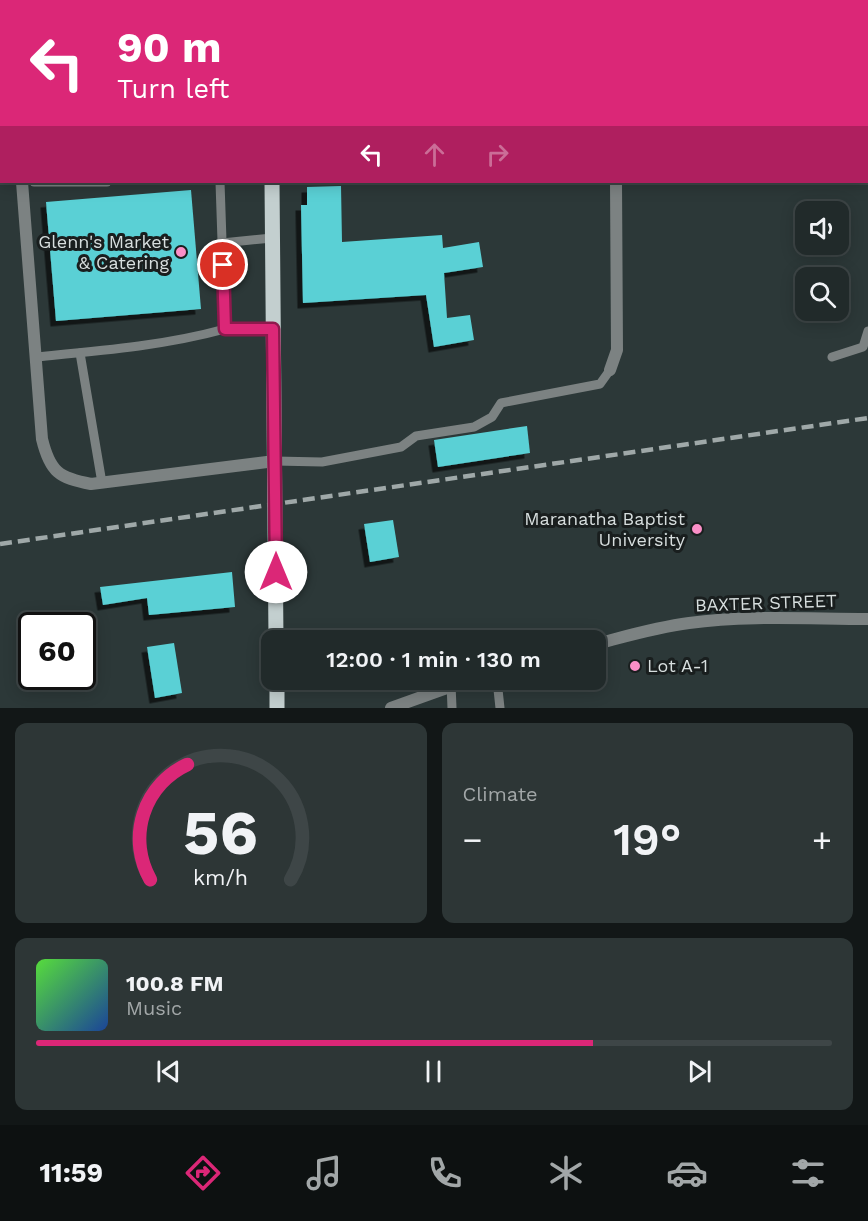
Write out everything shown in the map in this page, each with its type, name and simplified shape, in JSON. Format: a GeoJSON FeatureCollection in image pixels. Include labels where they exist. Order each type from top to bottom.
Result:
{"type":"FeatureCollection","features":[{"type":"Feature","properties":{"kind":"main road"},"geometry":{"type":"LineString","coordinates":[[272,183],[276,630]]}},
{"type":"Feature","properties":{"kind":"main road"},"geometry":{"type":"LineString","coordinates":[[277,690],[277,708]]}},
{"type":"Feature","properties":{"kind":"street"},"geometry":{"type":"LineString","coordinates":[[22,183],[42,439],[52,469],[68,480],[91,484],[275,461]]}},
{"type":"Feature","properties":{"kind":"street"},"geometry":{"type":"LineString","coordinates":[[610,370],[617,342],[616,183]]}},
{"type":"Feature","properties":{"kind":"street","name":"BAXTER STREET"},"geometry":{"type":"LineString","coordinates":[[606,641],[646,630],[690,622],[731,619],[868,619]]}},
{"type":"Feature","properties":{"kind":"street"},"geometry":{"type":"LineString","coordinates":[[391,708],[438,690]]}},
{"type":"Feature","properties":{"kind":"lane"},"geometry":{"type":"LineString","coordinates":[[220,183],[225,329]]}},
{"type":"Feature","properties":{"kind":"lane"},"geometry":{"type":"LineString","coordinates":[[222,243],[272,238]]}},
{"type":"Feature","properties":{"kind":"lane"},"geometry":{"type":"LineString","coordinates":[[35,357],[199,336],[225,329],[273,329]]}},
{"type":"Feature","properties":{"kind":"lane"},"geometry":{"type":"LineString","coordinates":[[832,357],[863,347],[868,331]]}},
{"type":"Feature","properties":{"kind":"lane"},"geometry":{"type":"LineString","coordinates":[[80,353],[102,483]]}},
{"type":"Feature","properties":{"kind":"lane"},"geometry":{"type":"LineString","coordinates":[[275,461],[322,462],[360,457],[401,447],[416,435],[474,427],[492,417],[501,403],[600,384],[610,370]]}},
{"type":"Feature","properties":{"kind":"lane"},"geometry":{"type":"LineString","coordinates":[[451,690],[452,708]]}},
{"type":"Feature","properties":{"kind":"lane"},"geometry":{"type":"LineString","coordinates":[[498,690],[500,708]]}},
{"type":"Feature","properties":{"kind":"building"},"geometry":{"type":"Polygon","coordinates":[[[341,186],[342,242],[442,235],[443,248],[479,242],[483,267],[444,273],[447,318],[470,315],[474,340],[434,347],[426,295],[303,303],[301,205],[307,205],[307,187],[341,186]]]}},
{"type":"Feature","properties":{"kind":"building"},"geometry":{"type":"Polygon","coordinates":[[[191,190],[201,309],[56,321],[46,202],[191,190]]]}},
{"type":"Feature","properties":{"kind":"building"},"geometry":{"type":"Polygon","coordinates":[[[527,426],[530,453],[438,467],[434,440],[527,426]]]}},
{"type":"Feature","properties":{"kind":"building"},"geometry":{"type":"Polygon","coordinates":[[[393,520],[399,557],[370,562],[364,524],[393,520]]]}},
{"type":"Feature","properties":{"kind":"building"},"geometry":{"type":"Polygon","coordinates":[[[232,572],[235,607],[149,615],[147,598],[103,605],[100,587],[232,572]]]}},
{"type":"Feature","properties":{"kind":"building"},"geometry":{"type":"Polygon","coordinates":[[[174,643],[182,693],[155,698],[147,647],[174,643]]]}},
{"type":"Feature","properties":{"kind":"railway"},"geometry":{"type":"LineString","coordinates":[[0,544],[868,418]]}},
{"type":"Feature","properties":{"kind":"place","name":"Glenn's Market & Catering"},"geometry":{"type":"Point","coordinates":[181,252]}},
{"type":"Feature","properties":{"kind":"place","name":"Maranatha Baptist University"},"geometry":{"type":"Point","coordinates":[697,529]}},
{"type":"Feature","properties":{"kind":"place","name":"Lot A-1"},"geometry":{"type":"Point","coordinates":[635,666]}},
{"type":"Feature","properties":{"kind":"route"},"geometry":{"type":"LineString","coordinates":[[223,265],[225,329],[273,329],[276,572]]}}]}
